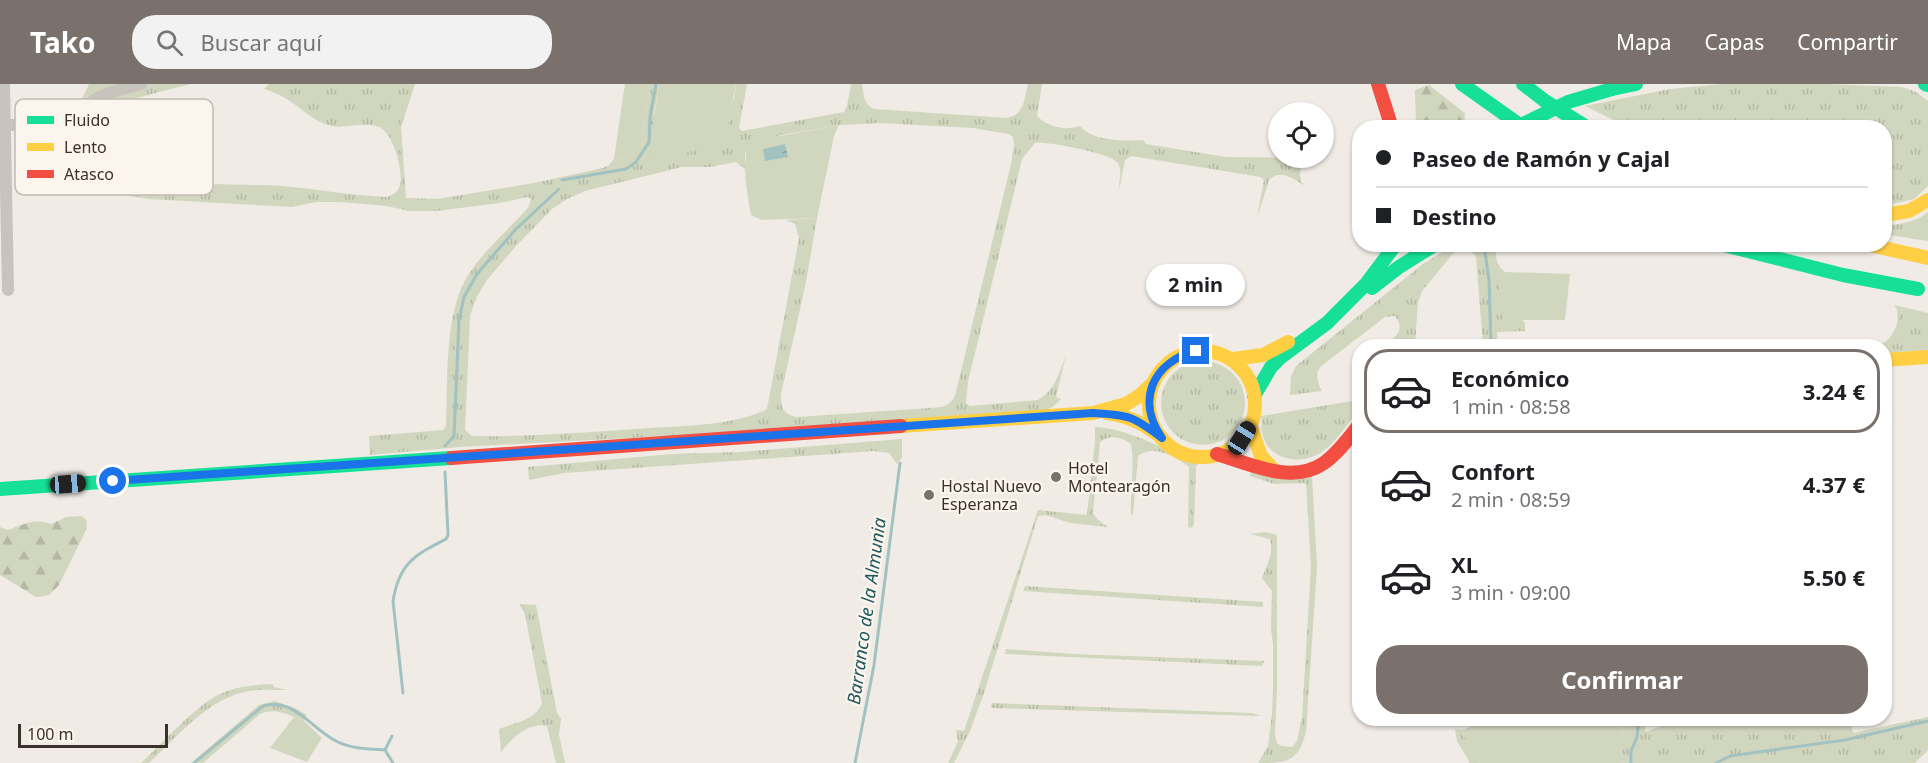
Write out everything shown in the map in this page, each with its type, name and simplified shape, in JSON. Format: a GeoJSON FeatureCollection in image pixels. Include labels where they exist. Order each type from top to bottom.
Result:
{"type":"FeatureCollection","features":[{"type":"Feature","properties":{"kind":"main road"},"geometry":{"type":"LineString","coordinates":[[1378,84],[1389,120]]}},
{"type":"Feature","properties":{"kind":"main road"},"geometry":{"type":"LineString","coordinates":[[1462,84],[1513,120]]}},
{"type":"Feature","properties":{"kind":"main road"},"geometry":{"type":"LineString","coordinates":[[1523,84],[1575,120]]}},
{"type":"Feature","properties":{"kind":"main road"},"geometry":{"type":"LineString","coordinates":[[1530,120],[1568,102],[1636,84]]}},
{"type":"Feature","properties":{"kind":"main road"},"geometry":{"type":"LineString","coordinates":[[1545,101],[1581,120]]}},
{"type":"Feature","properties":{"kind":"main road"},"geometry":{"type":"LineString","coordinates":[[1892,214],[1909,211],[1928,200]]}},
{"type":"Feature","properties":{"kind":"main road"},"geometry":{"type":"LineString","coordinates":[[1892,250],[1928,258]]}},
{"type":"Feature","properties":{"kind":"main road"},"geometry":{"type":"LineString","coordinates":[[1323,321],[1360,276],[1375,252]]}},
{"type":"Feature","properties":{"kind":"main road"},"geometry":{"type":"LineString","coordinates":[[1254,396],[1271,367],[1365,284],[1390,252]]}},
{"type":"Feature","properties":{"kind":"main road"},"geometry":{"type":"LineString","coordinates":[[1162,438],[1151,417],[1150,393],[1161,370],[1171,361],[1183,354],[1196,351],[1210,352],[1233,359],[1263,355],[1278,349],[1423,252]]}},
{"type":"Feature","properties":{"kind":"main road"},"geometry":{"type":"LineString","coordinates":[[1750,252],[1871,282],[1923,289]]}},
{"type":"Feature","properties":{"kind":"main road"},"geometry":{"type":"LineString","coordinates":[[1784,252],[1825,266],[1923,289]]}},
{"type":"Feature","properties":{"kind":"main road"},"geometry":{"type":"LineString","coordinates":[[1892,359],[1928,357]]}},
{"type":"Feature","properties":{"kind":"main road"},"geometry":{"type":"LineString","coordinates":[[0,489],[1093,413],[1123,414],[1141,421],[1174,448],[1187,454],[1202,456],[1217,454],[1231,448],[1242,438],[1250,425],[1255,406],[1251,383],[1233,359]]}},
{"type":"Feature","properties":{"kind":"main road"},"geometry":{"type":"LineString","coordinates":[[1093,413],[1124,406],[1137,399],[1154,382]]}},
{"type":"Feature","properties":{"kind":"main road"},"geometry":{"type":"LineString","coordinates":[[1250,425],[1264,463],[1277,472]]}},
{"type":"Feature","properties":{"kind":"main road"},"geometry":{"type":"LineString","coordinates":[[1217,454],[1277,472],[1309,470],[1328,462],[1352,434]]}},
{"type":"Feature","properties":{"kind":"street"},"geometry":{"type":"LineString","coordinates":[[4,84],[8,290]]}},
{"type":"Feature","properties":{"kind":"street"},"geometry":{"type":"LineString","coordinates":[[95,99],[141,84]]}},
{"type":"Feature","properties":{"kind":"street"},"geometry":{"type":"LineString","coordinates":[[5,125],[15,125]]}},
{"type":"Feature","properties":{"kind":"green space"},"geometry":{"type":"Polygon","coordinates":[[[89,84],[190,84],[136,99],[82,99],[89,84]]]}},
{"type":"Feature","properties":{"kind":"green space"},"geometry":{"type":"Polygon","coordinates":[[[269,84],[415,84],[401,127],[406,198],[437,199],[534,183],[603,168],[614,159],[630,156],[642,145],[650,84],[659,84],[654,114],[734,100],[736,84],[747,84],[739,128],[742,131],[844,112],[851,84],[862,84],[866,102],[874,109],[1007,118],[1020,109],[1028,84],[1042,84],[1037,116],[1051,125],[1069,128],[1080,126],[1101,138],[1143,140],[1146,144],[1226,157],[1268,158],[1268,168],[1301,168],[1301,182],[1306,186],[1283,175],[1269,180],[1257,218],[1264,180],[1261,177],[1131,156],[1125,160],[1119,190],[1120,168],[1112,159],[1078,148],[1035,143],[1022,159],[968,382],[966,403],[970,406],[1038,400],[1052,387],[1066,355],[1056,397],[1061,399],[1047,410],[669,436],[460,447],[370,455],[369,436],[443,430],[446,426],[447,369],[451,329],[460,292],[473,267],[528,208],[531,199],[528,197],[437,211],[410,211],[386,206],[340,202],[316,202],[292,207],[148,199],[124,195],[213,195],[213,184],[282,186],[387,197],[397,191],[401,179],[396,153],[384,130],[373,125],[340,127],[328,125],[283,97],[264,89],[269,84]],[[879,123],[840,125],[781,135],[745,153],[745,169],[736,162],[710,167],[682,167],[585,191],[567,199],[552,209],[516,246],[487,280],[476,298],[470,316],[465,430],[472,436],[517,436],[710,424],[726,422],[767,409],[799,238],[795,224],[786,220],[817,218],[806,282],[781,394],[783,409],[796,417],[934,408],[948,404],[955,396],[1011,164],[1013,137],[1009,134],[973,128],[879,123]]]}},
{"type":"Feature","properties":{"kind":"green space"},"geometry":{"type":"Polygon","coordinates":[[[625,84],[650,84],[642,145],[630,156],[614,159],[625,84]]]}},
{"type":"Feature","properties":{"kind":"green space"},"geometry":{"type":"Polygon","coordinates":[[[659,84],[736,84],[725,138],[719,145],[660,159],[653,157],[650,150],[659,84]]]}},
{"type":"Feature","properties":{"kind":"green space"},"geometry":{"type":"Polygon","coordinates":[[[1722,84],[1826,84],[1902,87],[1916,92],[1928,101],[1928,186],[1914,199],[1892,204],[1892,120],[1614,120],[1585,106],[1670,89],[1722,84]]]}},
{"type":"Feature","properties":{"kind":"green space"},"geometry":{"type":"Polygon","coordinates":[[[1429,85],[1465,113],[1464,120],[1416,120],[1415,90],[1429,85]]]}},
{"type":"Feature","properties":{"kind":"green space"},"geometry":{"type":"Polygon","coordinates":[[[839,125],[834,136],[817,218],[762,220],[751,215],[745,169],[749,142],[839,125]]]}},
{"type":"Feature","properties":{"kind":"green space"},"geometry":{"type":"Polygon","coordinates":[[[1928,212],[1928,241],[1892,235],[1892,224],[1918,218],[1928,212]]]}},
{"type":"Feature","properties":{"kind":"green space"},"geometry":{"type":"Polygon","coordinates":[[[1443,252],[1454,252],[1422,291],[1418,302],[1415,339],[1391,339],[1397,334],[1400,326],[1395,316],[1385,317],[1356,339],[1352,339],[1352,342],[1320,367],[1317,379],[1322,391],[1290,395],[1291,376],[1296,366],[1423,264],[1443,252]]]}},
{"type":"Feature","properties":{"kind":"green space"},"geometry":{"type":"Polygon","coordinates":[[[1471,252],[1496,252],[1500,267],[1505,272],[1501,275],[1499,296],[1505,320],[1522,320],[1525,323],[1525,331],[1497,332],[1498,339],[1482,339],[1476,256],[1471,252]]]}},
{"type":"Feature","properties":{"kind":"green space"},"geometry":{"type":"Polygon","coordinates":[[[1505,272],[1570,274],[1565,320],[1504,320],[1500,310],[1499,292],[1501,275],[1505,272]]]}},
{"type":"Feature","properties":{"kind":"green space"},"geometry":{"type":"Polygon","coordinates":[[[1894,305],[1928,313],[1928,350],[1892,352],[1892,339],[1888,339],[1894,331],[1898,314],[1894,305]]]}},
{"type":"Feature","properties":{"kind":"green space"},"geometry":{"type":"Polygon","coordinates":[[[1203,361],[1226,368],[1238,380],[1245,403],[1238,426],[1226,438],[1203,445],[1180,438],[1168,426],[1161,403],[1168,380],[1180,368],[1203,361]]]}},
{"type":"Feature","properties":{"kind":"green space"},"geometry":{"type":"Polygon","coordinates":[[[1352,401],[1352,419],[1337,438],[1323,451],[1307,458],[1290,459],[1274,453],[1264,439],[1261,416],[1352,401]]]}},
{"type":"Feature","properties":{"kind":"green space"},"geometry":{"type":"Polygon","coordinates":[[[1095,427],[1123,432],[1202,461],[1196,466],[1192,528],[1188,527],[1189,467],[1157,451],[1138,456],[1133,515],[1131,514],[1133,461],[1131,444],[1116,437],[1100,442],[1093,513],[1108,527],[1070,523],[1046,515],[1038,516],[984,693],[970,731],[954,763],[948,763],[958,742],[956,730],[964,731],[1038,510],[1087,515],[1095,427]]]}},
{"type":"Feature","properties":{"kind":"green space"},"geometry":{"type":"Polygon","coordinates":[[[902,439],[902,457],[897,464],[889,453],[874,451],[564,473],[529,480],[528,467],[672,454],[739,452],[902,439]]]}},
{"type":"Feature","properties":{"kind":"green space"},"geometry":{"type":"Polygon","coordinates":[[[1251,471],[1312,476],[1317,567],[1306,731],[1300,749],[1295,755],[1290,759],[1277,762],[1258,763],[1268,746],[1272,714],[1272,591],[1262,578],[1269,559],[1271,544],[1270,539],[1250,534],[1266,532],[1277,535],[1275,735],[1277,743],[1281,746],[1292,747],[1297,741],[1302,717],[1311,567],[1306,483],[1274,484],[1250,476],[1251,471]]]}},
{"type":"Feature","properties":{"kind":"green space"},"geometry":{"type":"Polygon","coordinates":[[[82,516],[87,521],[86,530],[59,585],[49,595],[36,597],[0,575],[0,527],[8,530],[29,522],[51,524],[66,517],[82,516]]]}},
{"type":"Feature","properties":{"kind":"green space"},"geometry":{"type":"Polygon","coordinates":[[[1025,586],[1263,602],[1263,607],[1023,591],[1025,586]]]}},
{"type":"Feature","properties":{"kind":"green space"},"geometry":{"type":"Polygon","coordinates":[[[519,604],[536,605],[557,713],[561,719],[559,735],[565,763],[556,763],[547,726],[533,726],[521,732],[501,753],[499,729],[530,717],[542,703],[525,614],[519,604]]]}},
{"type":"Feature","properties":{"kind":"green space"},"geometry":{"type":"Polygon","coordinates":[[[1006,649],[1073,654],[1264,661],[1262,666],[1005,654],[1006,649]]]}},
{"type":"Feature","properties":{"kind":"green space"},"geometry":{"type":"Polygon","coordinates":[[[273,684],[273,687],[287,690],[249,691],[220,701],[194,720],[149,763],[141,763],[189,717],[218,695],[238,688],[273,684]]]}},
{"type":"Feature","properties":{"kind":"green space"},"geometry":{"type":"Polygon","coordinates":[[[274,701],[307,715],[304,721],[288,714],[272,711],[260,714],[203,763],[191,763],[259,705],[274,701]]]}},
{"type":"Feature","properties":{"kind":"green space"},"geometry":{"type":"Polygon","coordinates":[[[992,703],[1252,713],[1261,716],[991,708],[992,703]]]}},
{"type":"Feature","properties":{"kind":"green space"},"geometry":{"type":"Polygon","coordinates":[[[294,717],[304,721],[322,738],[307,762],[270,748],[294,717]]]}},
{"type":"Feature","properties":{"kind":"green space"},"geometry":{"type":"Polygon","coordinates":[[[1928,717],[1928,750],[1915,763],[1623,763],[1621,751],[1624,726],[1645,726],[1645,732],[1661,726],[1852,726],[1853,733],[1928,717]]]}},
{"type":"Feature","properties":{"kind":"green space"},"geometry":{"type":"Polygon","coordinates":[[[1624,726],[1621,746],[1623,763],[1480,763],[1467,742],[1463,730],[1470,727],[1624,726]]]}},
{"type":"Feature","properties":{"kind":"green space"},"geometry":{"type":"Polygon","coordinates":[[[1455,729],[1463,730],[1467,742],[1480,763],[1470,763],[1457,741],[1455,729]]]}},
{"type":"Feature","properties":{"kind":"water"},"geometry":{"type":"Polygon","coordinates":[[[785,144],[788,157],[765,161],[763,149],[785,144]]]}},
{"type":"Feature","properties":{"kind":"waterway"},"geometry":{"type":"LineString","coordinates":[[562,180],[626,169],[636,162],[649,142],[650,117],[656,84]]}},
{"type":"Feature","properties":{"kind":"waterway"},"geometry":{"type":"LineString","coordinates":[[445,446],[454,436],[459,320],[464,297],[477,274],[516,229],[559,189]]}},
{"type":"Feature","properties":{"kind":"waterway"},"geometry":{"type":"LineString","coordinates":[[1485,252],[1489,280],[1491,339]]}},
{"type":"Feature","properties":{"kind":"waterway","name":"Barranco de la Almunia"},"geometry":{"type":"LineString","coordinates":[[855,763],[874,665],[900,463]]}},
{"type":"Feature","properties":{"kind":"waterway"},"geometry":{"type":"LineString","coordinates":[[403,693],[393,601],[399,578],[404,569],[417,556],[446,539],[448,535],[445,472]]}},
{"type":"Feature","properties":{"kind":"waterway"},"geometry":{"type":"LineString","coordinates":[[194,763],[263,706],[274,705],[285,706],[303,716],[329,737],[343,744],[385,750]]}},
{"type":"Feature","properties":{"kind":"waterway"},"geometry":{"type":"LineString","coordinates":[[1716,763],[1730,756],[1845,740],[1928,721]]}},
{"type":"Feature","properties":{"kind":"waterway"},"geometry":{"type":"LineString","coordinates":[[1631,763],[1631,751],[1637,737],[1638,726]]}},
{"type":"Feature","properties":{"kind":"waterway"},"geometry":{"type":"LineString","coordinates":[[385,750],[392,736]]}},
{"type":"Feature","properties":{"kind":"waterway"},"geometry":{"type":"LineString","coordinates":[[385,750],[393,763]]}},
{"type":"Feature","properties":{"kind":"traffic: fast"},"geometry":{"type":"LineString","coordinates":[[1462,84],[1513,120]]}},
{"type":"Feature","properties":{"kind":"traffic: fast"},"geometry":{"type":"LineString","coordinates":[[1523,84],[1575,120]]}},
{"type":"Feature","properties":{"kind":"traffic: fast"},"geometry":{"type":"LineString","coordinates":[[1612,89],[1636,84]]}},
{"type":"Feature","properties":{"kind":"traffic: fast"},"geometry":{"type":"LineString","coordinates":[[1531,120],[1568,102],[1612,89]]}},
{"type":"Feature","properties":{"kind":"traffic: fast"},"geometry":{"type":"LineString","coordinates":[[1254,396],[1271,367],[1327,323],[1366,284],[1390,252]]}},
{"type":"Feature","properties":{"kind":"traffic: fast"},"geometry":{"type":"LineString","coordinates":[[1372,288],[1423,252]]}},
{"type":"Feature","properties":{"kind":"traffic: fast"},"geometry":{"type":"LineString","coordinates":[[1752,252],[1843,275],[1918,289]]}},
{"type":"Feature","properties":{"kind":"traffic: fast"},"geometry":{"type":"LineString","coordinates":[[0,489],[451,458]]}},
{"type":"Feature","properties":{"kind":"traffic: slow"},"geometry":{"type":"LineString","coordinates":[[1892,214],[1909,211],[1928,200]]}},
{"type":"Feature","properties":{"kind":"traffic: slow"},"geometry":{"type":"LineString","coordinates":[[1892,250],[1928,258]]}},
{"type":"Feature","properties":{"kind":"traffic: slow"},"geometry":{"type":"LineString","coordinates":[[1233,359],[1263,355],[1288,342]]}},
{"type":"Feature","properties":{"kind":"traffic: slow"},"geometry":{"type":"LineString","coordinates":[[1202,351],[1222,355],[1239,367],[1251,384],[1255,404],[1251,424],[1239,441],[1222,453],[1202,457],[1182,453],[1165,441],[1153,424],[1149,404],[1153,384],[1165,367],[1182,355],[1202,351]]}},
{"type":"Feature","properties":{"kind":"traffic: slow"},"geometry":{"type":"LineString","coordinates":[[1892,359],[1928,357]]}},
{"type":"Feature","properties":{"kind":"traffic: slow"},"geometry":{"type":"LineString","coordinates":[[901,426],[1093,413],[1126,404],[1154,382]]}},
{"type":"Feature","properties":{"kind":"traffic: slow"},"geometry":{"type":"LineString","coordinates":[[1107,413],[1136,421],[1162,438]]}},
{"type":"Feature","properties":{"kind":"traffic: slow"},"geometry":{"type":"LineString","coordinates":[[1250,425],[1261,456],[1274,470]]}},
{"type":"Feature","properties":{"kind":"traffic: jam"},"geometry":{"type":"LineString","coordinates":[[1378,84],[1389,120]]}},
{"type":"Feature","properties":{"kind":"traffic: jam"},"geometry":{"type":"LineString","coordinates":[[451,458],[901,426]]}},
{"type":"Feature","properties":{"kind":"traffic: jam"},"geometry":{"type":"LineString","coordinates":[[1217,454],[1257,467],[1298,472],[1324,463],[1352,434]]}},
{"type":"Feature","properties":{"kind":"place","name":"Hotel Montearagón"},"geometry":{"type":"Point","coordinates":[1056,477]}},
{"type":"Feature","properties":{"kind":"place","name":"Hostal Nuevo Esperanza"},"geometry":{"type":"Point","coordinates":[929,495]}},
{"type":"Feature","properties":{"kind":"route"},"geometry":{"type":"LineString","coordinates":[[113,481],[1093,413],[1123,414],[1141,421],[1162,438],[1155,429],[1149,405],[1154,382],[1161,370],[1171,361],[1183,354],[1196,351]]}}]}
